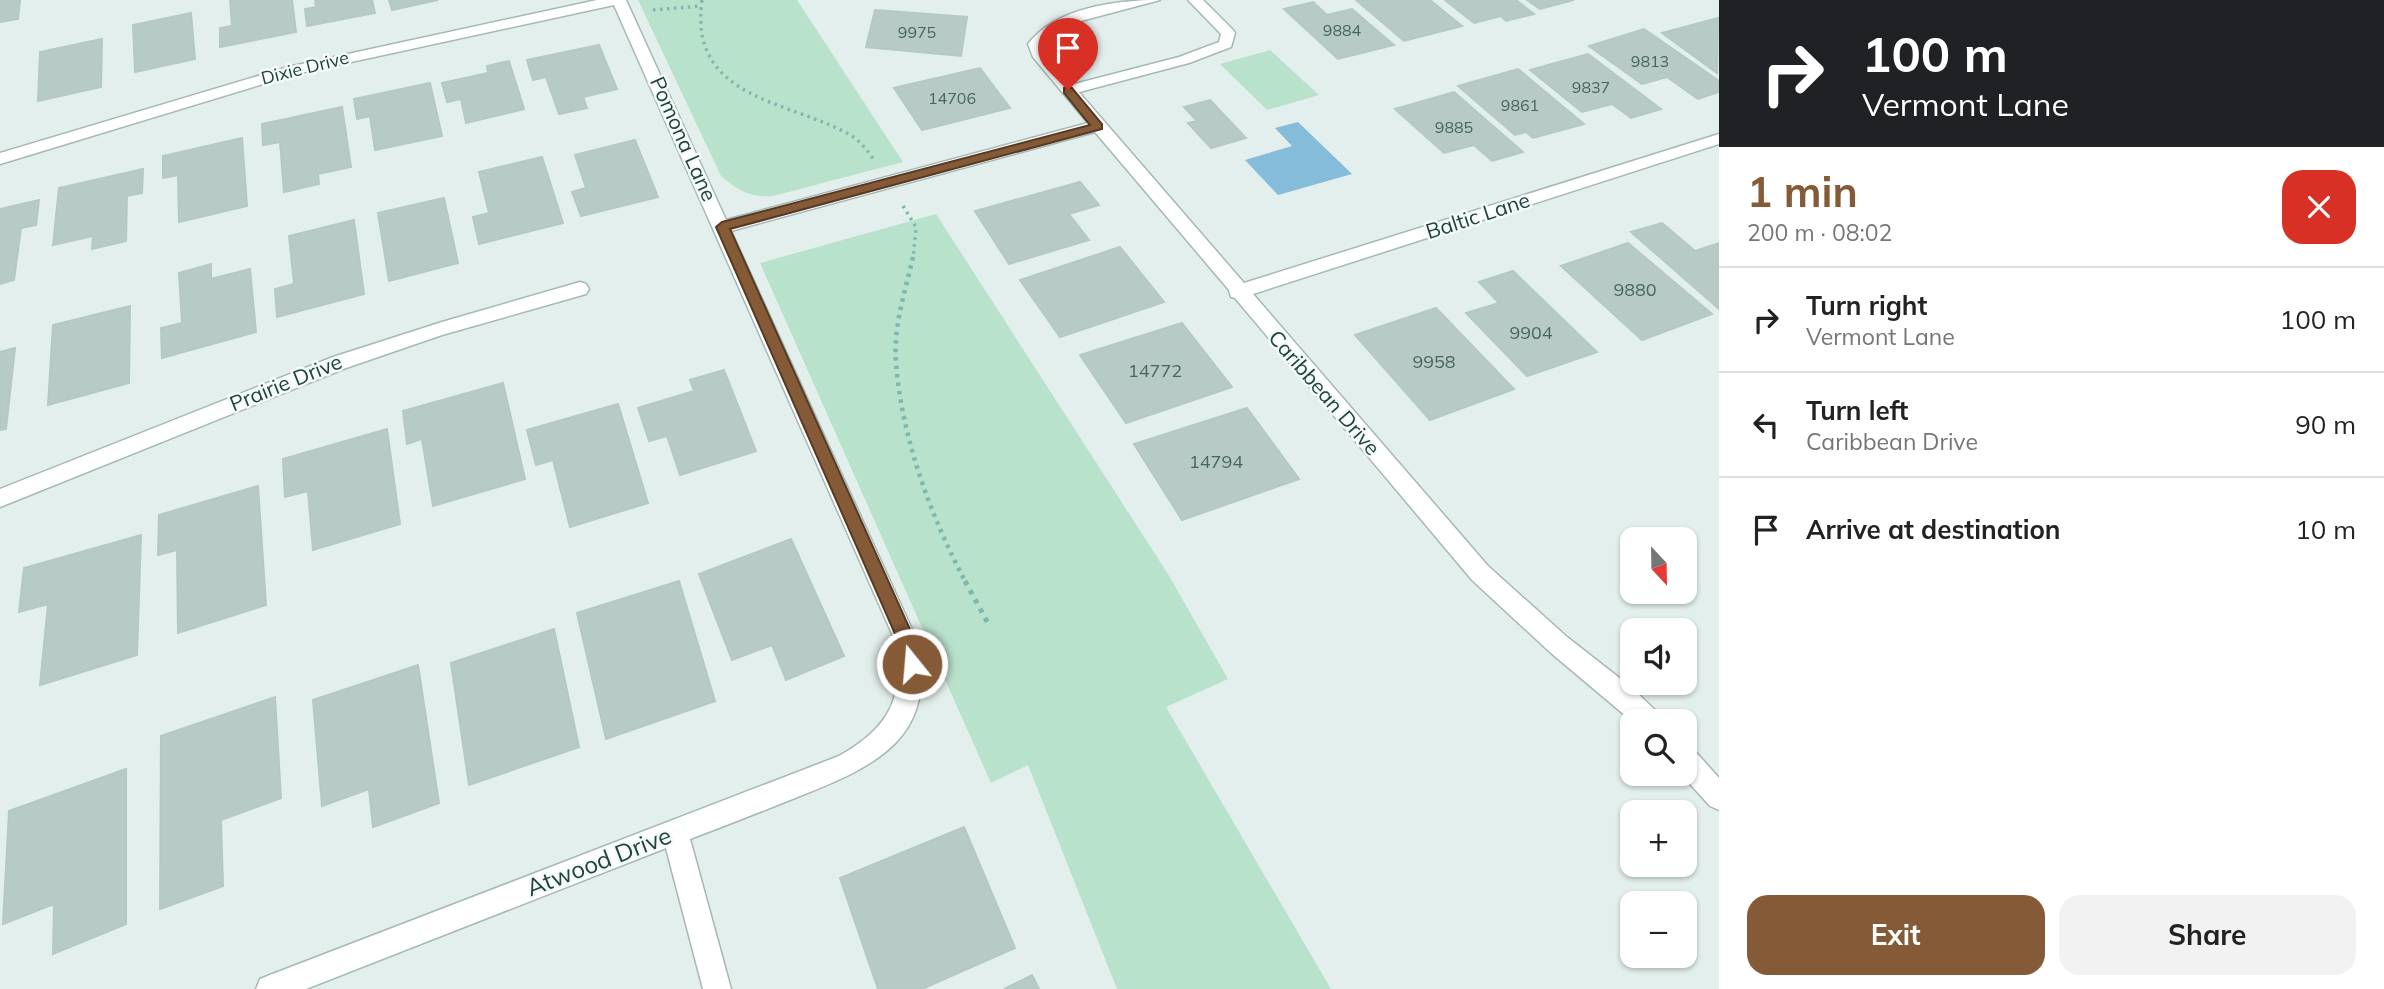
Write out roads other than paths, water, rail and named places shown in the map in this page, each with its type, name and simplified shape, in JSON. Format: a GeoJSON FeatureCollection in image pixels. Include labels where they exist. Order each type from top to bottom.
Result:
{"type":"FeatureCollection","features":[{"type":"Feature","properties":{"kind":"street","name":"Pomona Lane"},"geometry":{"type":"LineString","coordinates":[[618,0],[904,636],[912,664],[907,705]]}},
{"type":"Feature","properties":{"kind":"street","name":"Dixie Drive"},"geometry":{"type":"LineString","coordinates":[[0,159],[293,70],[618,0]]}},
{"type":"Feature","properties":{"kind":"street","name":"Caribbean Drive"},"geometry":{"type":"LineString","coordinates":[[1153,0],[1066,21],[1048,29],[1035,44],[1038,54],[1237,292],[1480,573],[1559,645],[1637,709]]}},
{"type":"Feature","properties":{"kind":"street"},"geometry":{"type":"LineString","coordinates":[[1068,90],[1184,61],[1226,44],[1228,33],[1195,0]]}},
{"type":"Feature","properties":{"kind":"street"},"geometry":{"type":"LineString","coordinates":[[722,227],[1097,126]]}},
{"type":"Feature","properties":{"kind":"street","name":"Baltic Lane"},"geometry":{"type":"LineString","coordinates":[[1237,292],[1719,139]]}},
{"type":"Feature","properties":{"kind":"street","name":"Prairie Drive"},"geometry":{"type":"LineString","coordinates":[[0,498],[126,450],[344,360],[436,329],[580,289]]}},
{"type":"Feature","properties":{"kind":"street","name":"Atwood Drive"},"geometry":{"type":"LineString","coordinates":[[270,989],[858,760],[888,737],[907,705]]}},
{"type":"Feature","properties":{"kind":"street"},"geometry":{"type":"LineString","coordinates":[[1697,772],[1719,797]]}},
{"type":"Feature","properties":{"kind":"street"},"geometry":{"type":"LineString","coordinates":[[675,833],[717,989]]}},
{"type":"Feature","properties":{"kind":"water"},"geometry":{"type":"Polygon","coordinates":[[[1298,122],[1352,174],[1278,195],[1245,160],[1292,146],[1275,128],[1298,122]]]}}]}
